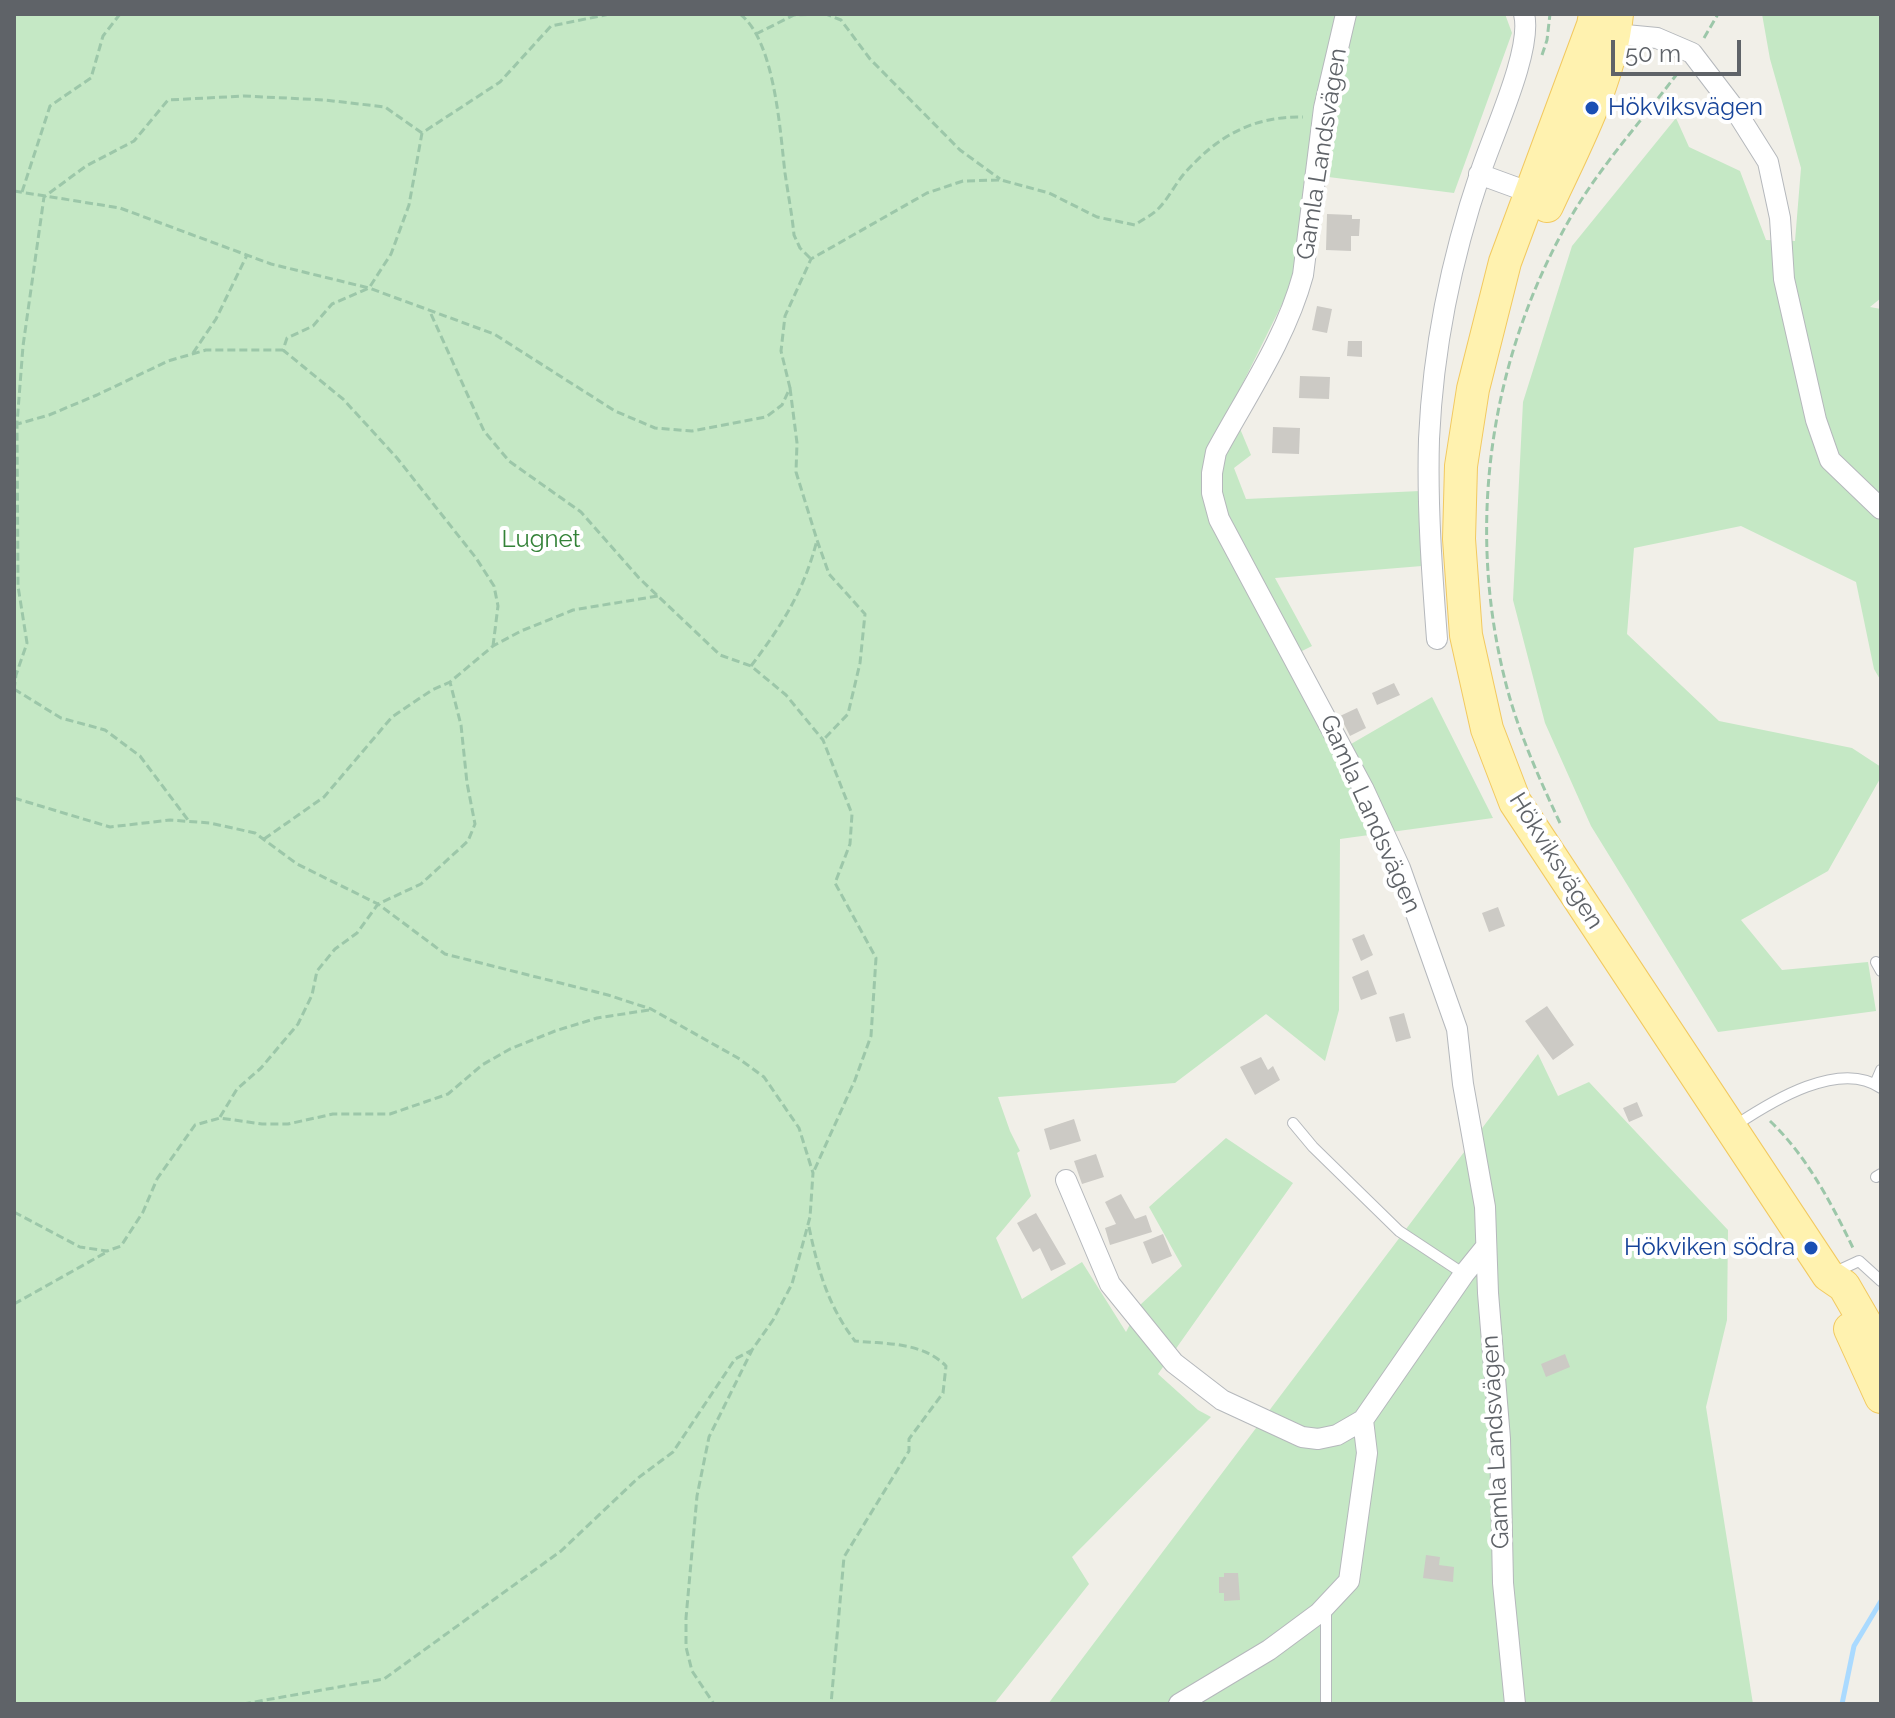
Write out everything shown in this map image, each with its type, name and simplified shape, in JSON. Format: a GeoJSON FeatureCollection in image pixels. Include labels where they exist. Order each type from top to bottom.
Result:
{"type":"FeatureCollection","features":[{"type":"Feature","properties":{"kind":"main road","name":"Hökviksvägen"},"geometry":{"type":"LineString","coordinates":[[1604,23],[1592,108],[1540,197],[1519,266],[1499,294],[1473,389],[1461,466],[1459,539],[1466,635],[1487,729],[1515,802],[1828,1275],[1844,1286],[1881,1350]]}},
{"type":"Feature","properties":{"kind":"main road","name":"Hökviksvägen"},"geometry":{"type":"LineString","coordinates":[[1828,1275],[1832,1295],[1881,1397]]}},
{"type":"Feature","properties":{"kind":"street","name":"Gamla Landsvägen"},"geometry":{"type":"LineString","coordinates":[[1346,14],[1323,117],[1303,275],[1298,293],[1288,319],[1216,452],[1212,493],[1219,519],[1239,560],[1364,790],[1400,868],[1457,1029],[1463,1084],[1485,1207],[1485,1248],[1500,1439],[1503,1583],[1515,1704]]}},
{"type":"Feature","properties":{"kind":"street"},"geometry":{"type":"LineString","coordinates":[[1437,639],[1429,513],[1432,400],[1453,273],[1479,174],[1519,61],[1526,35],[1524,14]]}},
{"type":"Feature","properties":{"kind":"street","name":"Hökviksvägen"},"geometry":{"type":"LineString","coordinates":[[1604,23],[1657,38],[1692,53]]}},
{"type":"Feature","properties":{"kind":"street"},"geometry":{"type":"LineString","coordinates":[[1692,53],[1734,108],[1768,162],[1780,218],[1784,279],[1816,420],[1830,460],[1881,509]]}},
{"type":"Feature","properties":{"kind":"street"},"geometry":{"type":"LineString","coordinates":[[1479,174],[1540,197]]}},
{"type":"Feature","properties":{"kind":"street"},"geometry":{"type":"LineString","coordinates":[[1066,1180],[1110,1284],[1174,1363],[1222,1400],[1302,1437],[1318,1439],[1337,1435],[1363,1420],[1485,1248]]}},
{"type":"Feature","properties":{"kind":"street"},"geometry":{"type":"LineString","coordinates":[[1179,1704],[1269,1650],[1326,1607],[1349,1581],[1367,1453],[1363,1420]]}},
{"type":"Feature","properties":{"kind":"lane"},"geometry":{"type":"LineString","coordinates":[[1731,1128],[1759,1110],[1836,1078],[1856,1079],[1878,1086],[1881,1070]]}},
{"type":"Feature","properties":{"kind":"lane"},"geometry":{"type":"LineString","coordinates":[[1293,1123],[1313,1147],[1399,1231],[1464,1274]]}},
{"type":"Feature","properties":{"kind":"lane"},"geometry":{"type":"LineString","coordinates":[[1828,1275],[1859,1261],[1881,1281]]}},
{"type":"Feature","properties":{"kind":"lane"},"geometry":{"type":"LineString","coordinates":[[1326,1607],[1326,1704]]}},
{"type":"Feature","properties":{"kind":"path"},"geometry":{"type":"LineString","coordinates":[[22,192],[50,106],[91,78],[103,36],[120,14]]}},
{"type":"Feature","properties":{"kind":"path"},"geometry":{"type":"LineString","coordinates":[[283,350],[287,338],[313,326],[332,304],[369,288],[391,254],[409,205],[422,133],[500,82],[551,26],[610,14]]}},
{"type":"Feature","properties":{"kind":"path"},"geometry":{"type":"LineString","coordinates":[[740,14],[756,34],[771,74],[794,235],[800,248],[811,259]]}},
{"type":"Feature","properties":{"kind":"path"},"geometry":{"type":"LineString","coordinates":[[756,34],[794,15],[826,14],[841,20],[870,59],[960,150],[1001,180]]}},
{"type":"Feature","properties":{"kind":"path"},"geometry":{"type":"LineString","coordinates":[[1563,829],[1524,741],[1495,635],[1487,545],[1487,478],[1496,418],[1525,313],[1554,248],[1574,212],[1718,14]]}},
{"type":"Feature","properties":{"kind":"path"},"geometry":{"type":"LineString","coordinates":[[189,821],[140,756],[105,730],[61,718],[14,689],[27,643],[18,586],[16,424],[23,346],[44,197],[86,166],[134,141],[168,100],[244,96],[355,103],[385,107],[422,133]]}},
{"type":"Feature","properties":{"kind":"path"},"geometry":{"type":"LineString","coordinates":[[823,740],[848,714],[860,663],[865,614],[829,574],[796,472],[797,443],[790,388],[781,351],[785,316],[811,259],[927,193],[963,181],[1001,180],[1029,185],[1097,217],[1135,225],[1158,210],[1184,174],[1225,135],[1262,121],[1287,116],[1323,117]]}},
{"type":"Feature","properties":{"kind":"path"},"geometry":{"type":"LineString","coordinates":[[14,191],[120,208],[271,264],[369,288],[494,334],[615,411],[655,428],[692,431],[766,417],[782,405],[790,388]]}},
{"type":"Feature","properties":{"kind":"path"},"geometry":{"type":"LineString","coordinates":[[192,354],[216,319],[247,255]]}},
{"type":"Feature","properties":{"kind":"path"},"geometry":{"type":"LineString","coordinates":[[430,312],[484,431],[509,461],[581,512],[658,596],[720,655],[751,666],[786,695],[823,740],[852,814],[850,844],[835,883],[876,958],[871,1036],[855,1080],[813,1173],[808,1224],[792,1284],[773,1320],[752,1350],[709,1437],[697,1496],[686,1647],[692,1671],[714,1704]]}},
{"type":"Feature","properties":{"kind":"path"},"geometry":{"type":"LineString","coordinates":[[16,424],[49,415],[168,361],[206,350],[283,350],[343,399],[397,458],[476,558],[494,586],[498,606],[493,646]]}},
{"type":"Feature","properties":{"kind":"path"},"geometry":{"type":"LineString","coordinates":[[751,666],[784,623],[798,595],[817,540]]}},
{"type":"Feature","properties":{"kind":"path"},"geometry":{"type":"LineString","coordinates":[[263,839],[324,797],[392,717],[432,690],[450,682],[493,646],[573,610],[658,596]]}},
{"type":"Feature","properties":{"kind":"path"},"geometry":{"type":"LineString","coordinates":[[220,1118],[237,1089],[261,1068],[298,1024],[312,995],[317,971],[335,949],[357,933],[378,904],[421,884],[468,841],[475,824],[461,725],[450,682]]}},
{"type":"Feature","properties":{"kind":"path"},"geometry":{"type":"LineString","coordinates":[[14,798],[110,827],[170,820],[210,823],[255,833],[297,864],[378,904],[445,954],[608,995],[651,1009],[738,1058],[764,1077],[799,1128],[813,1173]]}},
{"type":"Feature","properties":{"kind":"path"},"geometry":{"type":"LineString","coordinates":[[14,1304],[121,1246],[143,1212],[157,1179],[195,1125],[220,1118],[288,1124],[333,1114],[390,1114],[448,1094],[482,1065],[510,1049],[597,1018],[651,1009]]}},
{"type":"Feature","properties":{"kind":"path"},"geometry":{"type":"LineString","coordinates":[[1759,1110],[1787,1137],[1822,1190],[1859,1261]]}},
{"type":"Feature","properties":{"kind":"path"},"geometry":{"type":"LineString","coordinates":[[14,1212],[80,1247],[107,1251]]}},
{"type":"Feature","properties":{"kind":"path"},"geometry":{"type":"LineString","coordinates":[[808,1224],[821,1281],[838,1319],[855,1341],[911,1346],[935,1355],[946,1366],[943,1393],[909,1439],[909,1451],[844,1557],[831,1704]]}},
{"type":"Feature","properties":{"kind":"path"},"geometry":{"type":"LineString","coordinates":[[243,1704],[384,1679],[561,1551],[638,1478],[673,1452],[735,1359],[752,1350]]}},
{"type":"Feature","properties":{"kind":"green space","name":"Lugnet"},"geometry":{"type":"Polygon","coordinates":[[[14,14],[1505,14],[1512,33],[1454,193],[1305,174],[1294,271],[1288,292],[1231,407],[1251,455],[1234,468],[1246,499],[1420,491],[1422,566],[1275,578],[1312,646],[1290,657],[1339,751],[1432,697],[1493,818],[1340,839],[1339,1010],[1325,1061],[1266,1014],[1175,1083],[998,1097],[1020,1151],[1017,1153],[1031,1196],[996,1238],[1022,1299],[1082,1262],[1126,1332],[1140,1305],[1182,1266],[1149,1207],[1226,1138],[1293,1183],[1158,1374],[1198,1410],[1211,1417],[1072,1557],[1089,1584],[994,1704],[14,1704],[14,14]]]}},
{"type":"Feature","properties":{"kind":"green space"},"geometry":{"type":"Polygon","coordinates":[[[1762,14],[1881,14],[1881,298],[1870,307],[1881,309],[1881,681],[1874,669],[1856,582],[1741,526],[1634,548],[1627,634],[1719,721],[1852,748],[1881,767],[1881,777],[1828,871],[1741,920],[1782,970],[1868,962],[1876,1011],[1718,1032],[1591,826],[1545,723],[1513,600],[1523,402],[1572,246],[1676,118],[1689,147],[1740,171],[1766,240],[1795,241],[1801,168],[1770,59],[1762,14]]]}},
{"type":"Feature","properties":{"kind":"green space"},"geometry":{"type":"Polygon","coordinates":[[[1538,1054],[1558,1096],[1589,1082],[1728,1230],[1727,1320],[1706,1407],[1753,1704],[1048,1704],[1538,1054]]]}},
{"type":"Feature","properties":{"kind":"building"},"geometry":{"type":"Polygon","coordinates":[[[1327,214],[1352,215],[1352,219],[1360,219],[1359,236],[1351,236],[1351,251],[1326,250],[1327,214]]]}},
{"type":"Feature","properties":{"kind":"building"},"geometry":{"type":"Polygon","coordinates":[[[1317,306],[1332,309],[1327,333],[1312,330],[1317,306]]]}},
{"type":"Feature","properties":{"kind":"building"},"geometry":{"type":"Polygon","coordinates":[[[1348,341],[1362,341],[1362,357],[1347,356],[1348,341]]]}},
{"type":"Feature","properties":{"kind":"building"},"geometry":{"type":"Polygon","coordinates":[[[1300,376],[1330,377],[1329,399],[1299,398],[1300,376]]]}},
{"type":"Feature","properties":{"kind":"building"},"geometry":{"type":"Polygon","coordinates":[[[1273,427],[1300,428],[1299,454],[1272,453],[1273,427]]]}},
{"type":"Feature","properties":{"kind":"building"},"geometry":{"type":"Polygon","coordinates":[[[1394,683],[1400,695],[1377,705],[1372,693],[1394,683]]]}},
{"type":"Feature","properties":{"kind":"building"},"geometry":{"type":"Polygon","coordinates":[[[1357,708],[1366,728],[1350,736],[1340,716],[1357,708]]]}},
{"type":"Feature","properties":{"kind":"building"},"geometry":{"type":"Polygon","coordinates":[[[1498,907],[1505,926],[1489,932],[1482,913],[1498,907]]]}},
{"type":"Feature","properties":{"kind":"building"},"geometry":{"type":"Polygon","coordinates":[[[1364,934],[1373,955],[1361,961],[1352,939],[1364,934]]]}},
{"type":"Feature","properties":{"kind":"building"},"geometry":{"type":"Polygon","coordinates":[[[1368,970],[1377,994],[1361,1000],[1352,977],[1368,970]]]}},
{"type":"Feature","properties":{"kind":"building"},"geometry":{"type":"Polygon","coordinates":[[[1547,1006],[1574,1045],[1553,1060],[1525,1021],[1547,1006]]]}},
{"type":"Feature","properties":{"kind":"building"},"geometry":{"type":"Polygon","coordinates":[[[1404,1013],[1411,1038],[1396,1042],[1389,1017],[1404,1013]]]}},
{"type":"Feature","properties":{"kind":"building"},"geometry":{"type":"Polygon","coordinates":[[[1261,1057],[1268,1070],[1273,1066],[1280,1080],[1255,1095],[1240,1067],[1261,1057]]]}},
{"type":"Feature","properties":{"kind":"building"},"geometry":{"type":"Polygon","coordinates":[[[1637,1102],[1643,1116],[1629,1122],[1623,1108],[1637,1102]]]}},
{"type":"Feature","properties":{"kind":"building"},"geometry":{"type":"Polygon","coordinates":[[[1074,1119],[1081,1141],[1050,1150],[1044,1129],[1074,1119]]]}},
{"type":"Feature","properties":{"kind":"building"},"geometry":{"type":"Polygon","coordinates":[[[1096,1154],[1104,1177],[1082,1184],[1074,1161],[1096,1154]]]}},
{"type":"Feature","properties":{"kind":"building"},"geometry":{"type":"Polygon","coordinates":[[[1121,1194],[1135,1219],[1146,1215],[1152,1232],[1110,1245],[1105,1228],[1116,1224],[1105,1202],[1121,1194]]]}},
{"type":"Feature","properties":{"kind":"building"},"geometry":{"type":"Polygon","coordinates":[[[1036,1213],[1066,1264],[1051,1271],[1040,1248],[1033,1252],[1017,1223],[1036,1213]]]}},
{"type":"Feature","properties":{"kind":"building"},"geometry":{"type":"Polygon","coordinates":[[[1163,1234],[1172,1256],[1152,1264],[1143,1242],[1163,1234]]]}},
{"type":"Feature","properties":{"kind":"building"},"geometry":{"type":"Polygon","coordinates":[[[1565,1354],[1570,1367],[1546,1377],[1541,1364],[1565,1354]]]}},
{"type":"Feature","properties":{"kind":"building"},"geometry":{"type":"Polygon","coordinates":[[[1426,1555],[1440,1557],[1439,1565],[1454,1567],[1453,1582],[1423,1578],[1426,1555]]]}},
{"type":"Feature","properties":{"kind":"building"},"geometry":{"type":"Polygon","coordinates":[[[1224,1573],[1238,1573],[1240,1600],[1224,1601],[1224,1593],[1219,1593],[1219,1577],[1224,1577],[1224,1573]]]}},
{"type":"Feature","properties":{"kind":"waterway"},"geometry":{"type":"LineString","coordinates":[[1842,1704],[1854,1646],[1881,1601]]}},
{"type":"Feature","properties":{"kind":"place","name":"Hökviksvägen"},"geometry":{"type":"Point","coordinates":[1592,108]}},
{"type":"Feature","properties":{"kind":"place","name":"Hökviken södra"},"geometry":{"type":"Point","coordinates":[1811,1248]}}]}
